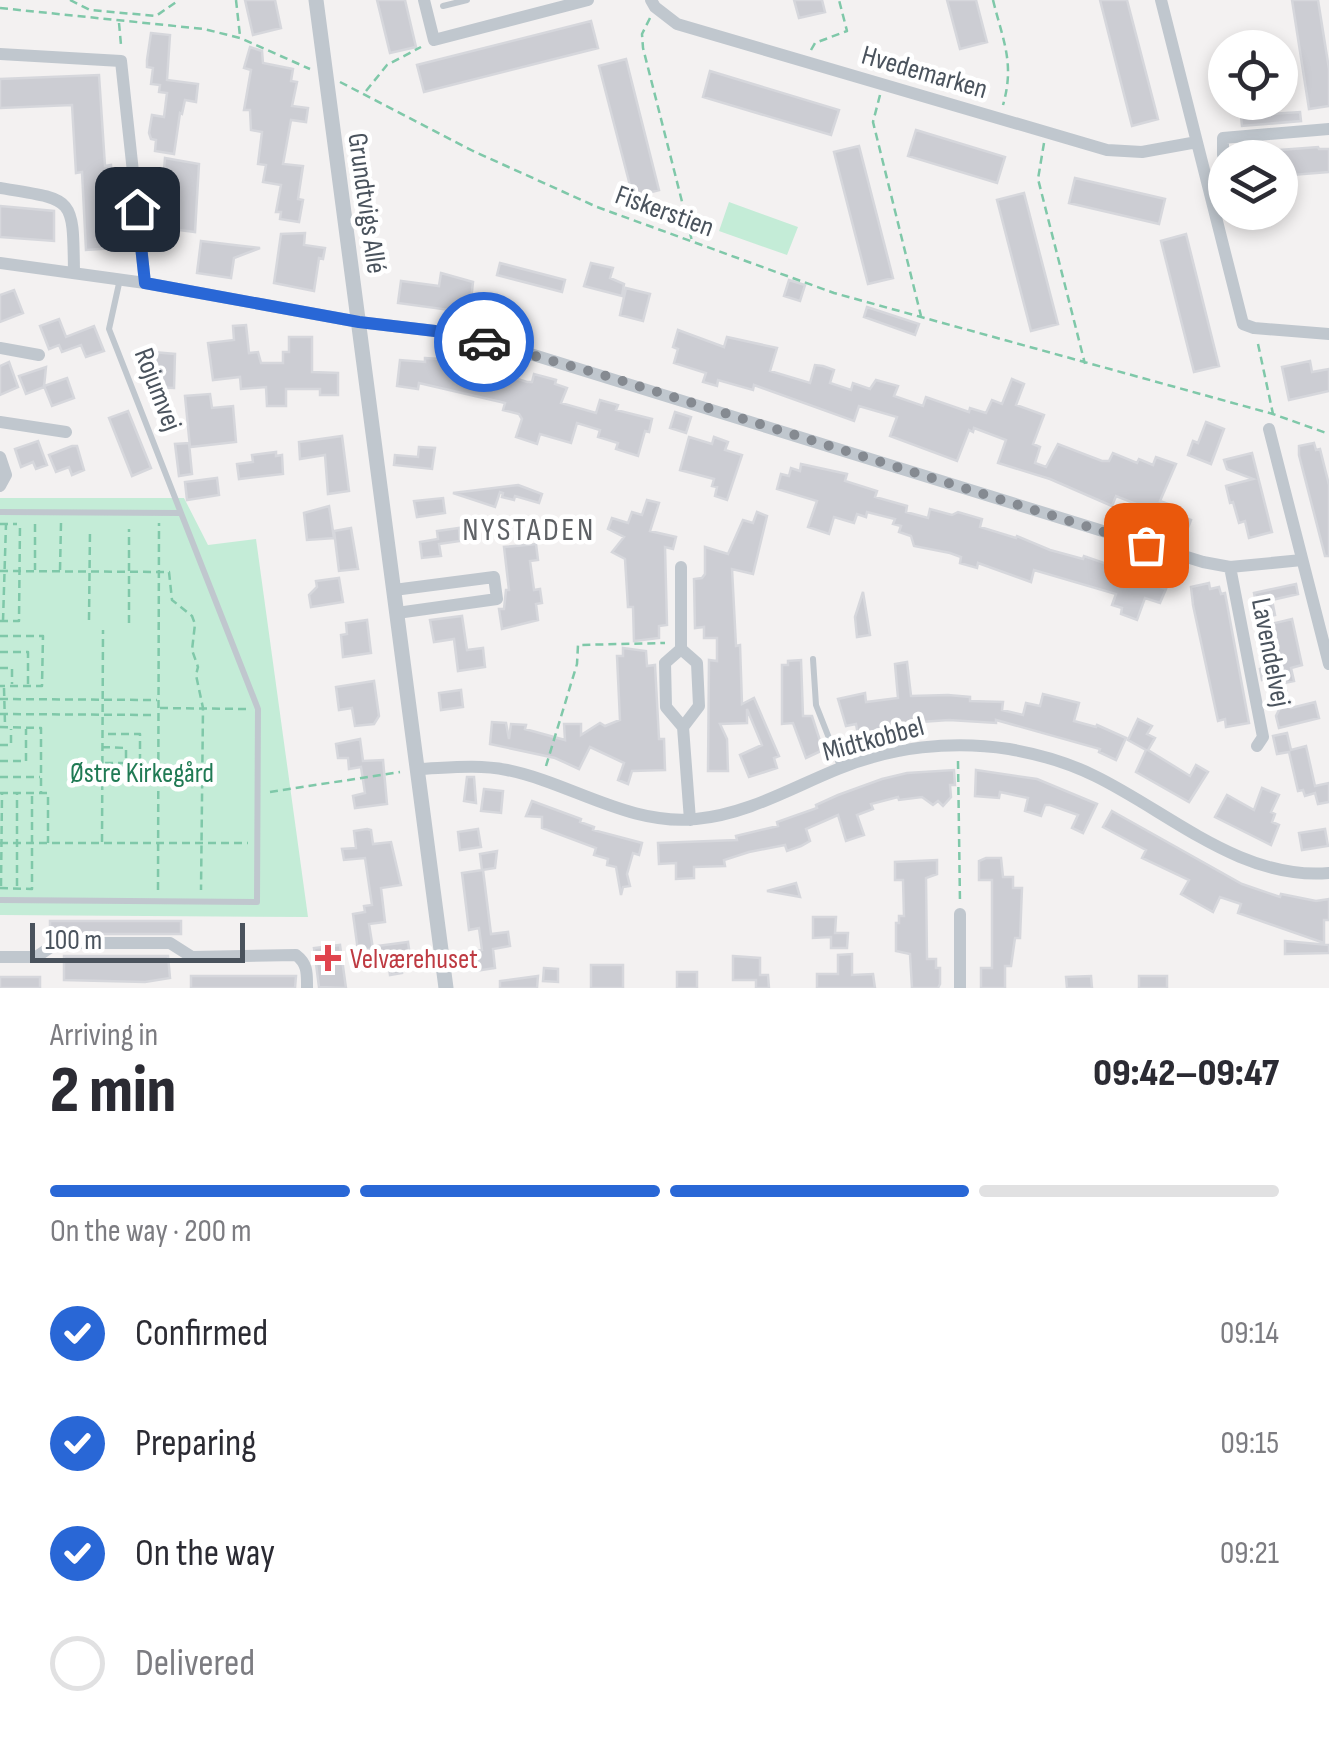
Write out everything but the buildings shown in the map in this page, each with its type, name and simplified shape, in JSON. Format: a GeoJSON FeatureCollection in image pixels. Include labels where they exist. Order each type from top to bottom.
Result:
{"type":"FeatureCollection","features":[{"type":"Feature","properties":{"kind":"street","name":"Grundtvigs Allé"},"geometry":{"type":"LineString","coordinates":[[316,0],[446,988]]}},
{"type":"Feature","properties":{"kind":"street"},"geometry":{"type":"LineString","coordinates":[[424,0],[434,40],[588,0]]}},
{"type":"Feature","properties":{"kind":"street"},"geometry":{"type":"LineString","coordinates":[[1161,0],[1243,324],[1329,334]]}},
{"type":"Feature","properties":{"kind":"street","name":"Hvedemarken"},"geometry":{"type":"LineString","coordinates":[[653,4],[677,24],[1107,150],[1142,152],[1197,142]]}},
{"type":"Feature","properties":{"kind":"street"},"geometry":{"type":"LineString","coordinates":[[0,54],[122,60],[145,283]]}},
{"type":"Feature","properties":{"kind":"street"},"geometry":{"type":"LineString","coordinates":[[1223,140],[1329,129]]}},
{"type":"Feature","properties":{"kind":"street"},"geometry":{"type":"LineString","coordinates":[[0,188],[54,196],[66,203],[73,217],[74,273]]}},
{"type":"Feature","properties":{"kind":"street"},"geometry":{"type":"LineString","coordinates":[[0,262],[145,283],[359,322],[435,331],[546,358],[1203,562],[1230,567],[1302,560]]}},
{"type":"Feature","properties":{"kind":"street"},"geometry":{"type":"LineString","coordinates":[[0,348],[39,355]]}},
{"type":"Feature","properties":{"kind":"street"},"geometry":{"type":"LineString","coordinates":[[0,422],[66,432]]}},
{"type":"Feature","properties":{"kind":"street"},"geometry":{"type":"LineString","coordinates":[[1270,429],[1329,664]]}},
{"type":"Feature","properties":{"kind":"street"},"geometry":{"type":"LineString","coordinates":[[0,457],[6,475],[0,486]]}},
{"type":"Feature","properties":{"kind":"street"},"geometry":{"type":"LineString","coordinates":[[681,566],[681,646],[665,663],[666,707],[683,728],[690,820]]}},
{"type":"Feature","properties":{"kind":"street","name":"Lavendelvej"},"geometry":{"type":"LineString","coordinates":[[1230,567],[1263,736],[1257,746]]}},
{"type":"Feature","properties":{"kind":"street"},"geometry":{"type":"LineString","coordinates":[[394,590],[494,576],[497,599],[398,613]]}},
{"type":"Feature","properties":{"kind":"street"},"geometry":{"type":"LineString","coordinates":[[681,646],[697,663],[699,706],[683,728]]}},
{"type":"Feature","properties":{"kind":"street","name":"Midtkobbel"},"geometry":{"type":"LineString","coordinates":[[416,770],[477,766],[542,780],[622,810],[690,820],[723,816],[840,768],[909,749],[958,744],[1008,749],[1094,775],[1230,853],[1274,869],[1329,874]]}},
{"type":"Feature","properties":{"kind":"street"},"geometry":{"type":"LineString","coordinates":[[960,914],[960,988]]}},
{"type":"Feature","properties":{"kind":"street"},"geometry":{"type":"LineString","coordinates":[[0,957],[36,957],[57,943],[170,942],[192,957],[296,955],[304,960],[308,988]]}},
{"type":"Feature","properties":{"kind":"lane"},"geometry":{"type":"LineString","coordinates":[[443,6],[467,0]]}},
{"type":"Feature","properties":{"kind":"lane","name":"Rojumvej"},"geometry":{"type":"LineString","coordinates":[[120,280],[109,329],[258,709]]}},
{"type":"Feature","properties":{"kind":"lane"},"geometry":{"type":"LineString","coordinates":[[2,512],[181,514]]}},
{"type":"Feature","properties":{"kind":"lane"},"geometry":{"type":"LineString","coordinates":[[813,659],[816,705],[840,768]]}},
{"type":"Feature","properties":{"kind":"lane"},"geometry":{"type":"LineString","coordinates":[[0,900],[257,902],[258,709]]}},
{"type":"Feature","properties":{"kind":"path"},"geometry":{"type":"LineString","coordinates":[[70,0],[90,10],[156,16],[179,0]]}},
{"type":"Feature","properties":{"kind":"path"},"geometry":{"type":"LineString","coordinates":[[236,0],[240,38]]}},
{"type":"Feature","properties":{"kind":"path"},"geometry":{"type":"LineString","coordinates":[[806,62],[814,43],[847,30],[840,0]]}},
{"type":"Feature","properties":{"kind":"path"},"geometry":{"type":"LineString","coordinates":[[993,0],[1010,78],[999,118]]}},
{"type":"Feature","properties":{"kind":"path"},"geometry":{"type":"LineString","coordinates":[[653,4],[642,34],[643,48],[692,242]]}},
{"type":"Feature","properties":{"kind":"path","name":"Fiskerstien"},"geometry":{"type":"LineString","coordinates":[[0,8],[204,29],[240,38],[365,92],[491,159],[597,207],[692,242],[834,293],[1273,414],[1329,434]]}},
{"type":"Feature","properties":{"kind":"path"},"geometry":{"type":"LineString","coordinates":[[90,10],[95,19]]}},
{"type":"Feature","properties":{"kind":"path"},"geometry":{"type":"LineString","coordinates":[[120,22],[122,60]]}},
{"type":"Feature","properties":{"kind":"path"},"geometry":{"type":"LineString","coordinates":[[365,92],[387,65],[434,40]]}},
{"type":"Feature","properties":{"kind":"path"},"geometry":{"type":"LineString","coordinates":[[882,84],[874,122],[922,318]]}},
{"type":"Feature","properties":{"kind":"path"},"geometry":{"type":"LineString","coordinates":[[1045,132],[1038,180],[1086,364]]}},
{"type":"Feature","properties":{"kind":"path"},"geometry":{"type":"LineString","coordinates":[[1254,328],[1273,414]]}},
{"type":"Feature","properties":{"kind":"path"},"geometry":{"type":"LineString","coordinates":[[2,512],[2,621],[19,621],[20,524]]}},
{"type":"Feature","properties":{"kind":"path"},"geometry":{"type":"LineString","coordinates":[[60,571],[61,512]]}},
{"type":"Feature","properties":{"kind":"path"},"geometry":{"type":"LineString","coordinates":[[158,901],[159,514]]}},
{"type":"Feature","properties":{"kind":"path"},"geometry":{"type":"LineString","coordinates":[[3,524],[36,524],[36,571]]}},
{"type":"Feature","properties":{"kind":"path"},"geometry":{"type":"LineString","coordinates":[[89,620],[90,530]]}},
{"type":"Feature","properties":{"kind":"path"},"geometry":{"type":"LineString","coordinates":[[129,530],[129,622]]}},
{"type":"Feature","properties":{"kind":"path"},"geometry":{"type":"LineString","coordinates":[[2,571],[169,572],[172,600],[192,616],[192,650],[197,660],[203,708],[201,902]]}},
{"type":"Feature","properties":{"kind":"path"},"geometry":{"type":"LineString","coordinates":[[102,843],[103,630]]}},
{"type":"Feature","properties":{"kind":"path"},"geometry":{"type":"LineString","coordinates":[[0,636],[43,636],[42,686],[2,686],[2,714],[11,745],[0,746]]}},
{"type":"Feature","properties":{"kind":"path"},"geometry":{"type":"LineString","coordinates":[[542,780],[577,664],[578,646],[681,646]]}},
{"type":"Feature","properties":{"kind":"path"},"geometry":{"type":"LineString","coordinates":[[0,652],[28,652],[28,686]]}},
{"type":"Feature","properties":{"kind":"path"},"geometry":{"type":"LineString","coordinates":[[0,668],[12,668],[12,686]]}},
{"type":"Feature","properties":{"kind":"path"},"geometry":{"type":"LineString","coordinates":[[2,699],[158,700]]}},
{"type":"Feature","properties":{"kind":"path"},"geometry":{"type":"LineString","coordinates":[[158,708],[258,709]]}},
{"type":"Feature","properties":{"kind":"path"},"geometry":{"type":"LineString","coordinates":[[2,714],[158,716]]}},
{"type":"Feature","properties":{"kind":"path"},"geometry":{"type":"LineString","coordinates":[[6,727],[42,728],[41,793]]}},
{"type":"Feature","properties":{"kind":"path"},"geometry":{"type":"LineString","coordinates":[[0,761],[26,761],[26,728]]}},
{"type":"Feature","properties":{"kind":"path"},"geometry":{"type":"LineString","coordinates":[[102,734],[140,734],[140,778],[102,778]]}},
{"type":"Feature","properties":{"kind":"path"},"geometry":{"type":"LineString","coordinates":[[958,744],[960,914]]}},
{"type":"Feature","properties":{"kind":"path"},"geometry":{"type":"LineString","coordinates":[[102,747],[126,748],[126,763],[102,763]]}},
{"type":"Feature","properties":{"kind":"path"},"geometry":{"type":"LineString","coordinates":[[257,796],[284,788],[416,770]]}},
{"type":"Feature","properties":{"kind":"path"},"geometry":{"type":"LineString","coordinates":[[0,777],[41,777]]}},
{"type":"Feature","properties":{"kind":"path"},"geometry":{"type":"LineString","coordinates":[[32,793],[32,889],[1,888],[1,793],[18,793],[32,793],[48,793],[48,843]]}},
{"type":"Feature","properties":{"kind":"path"},"geometry":{"type":"LineString","coordinates":[[17,888],[18,793]]}},
{"type":"Feature","properties":{"kind":"path"},"geometry":{"type":"LineString","coordinates":[[1,843],[257,843]]}},
{"type":"Feature","properties":{"kind":"green space"},"geometry":{"type":"Polygon","coordinates":[[[729,202],[798,227],[787,255],[719,231],[729,202]]]}},
{"type":"Feature","properties":{"kind":"green space","name":"Østre Kirkegård"},"geometry":{"type":"Polygon","coordinates":[[[0,498],[184,498],[208,545],[256,539],[308,917],[0,915],[0,498]]]}},
{"type":"Feature","properties":{"kind":"way so far"},"geometry":{"type":"LineString","coordinates":[[484,342],[600,374],[1146,545]]}},
{"type":"Feature","properties":{"kind":"place","name":"Velværehuset"},"geometry":{"type":"Point","coordinates":[328,958]}},
{"type":"Feature","properties":{"kind":"district","name":"NYSTADEN"},"geometry":{"type":"Point","coordinates":[529,529]}},
{"type":"Feature","properties":{"kind":"route"},"geometry":{"type":"LineString","coordinates":[[137,209],[145,283],[484,342]]}}]}
